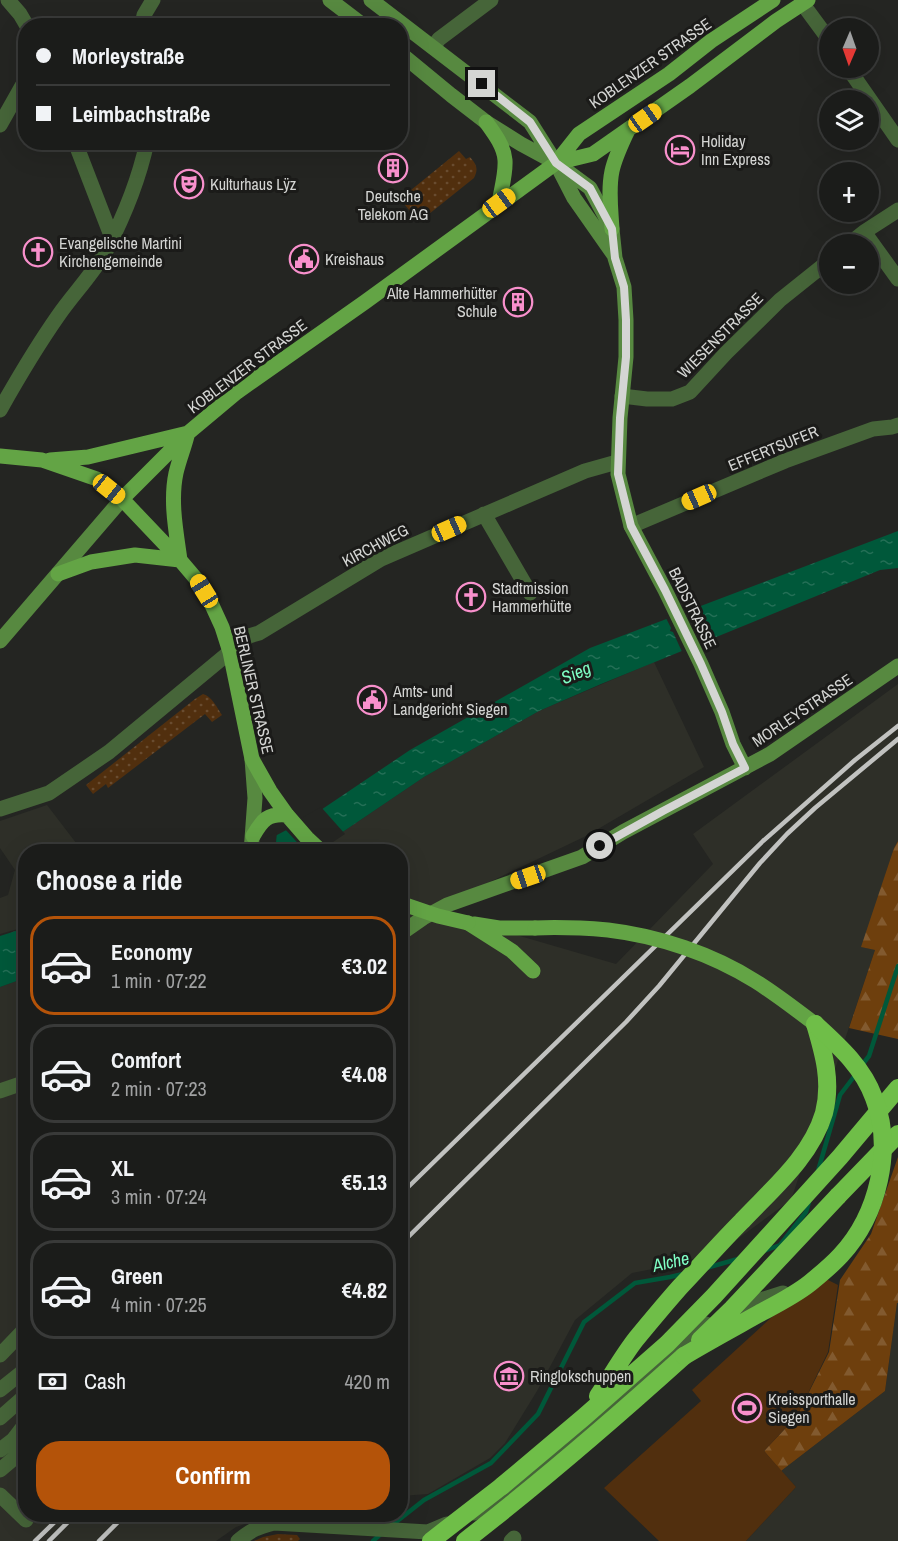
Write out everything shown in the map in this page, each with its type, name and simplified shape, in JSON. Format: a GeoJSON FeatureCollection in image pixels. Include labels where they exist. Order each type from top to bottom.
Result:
{"type":"FeatureCollection","features":[{"type":"Feature","properties":{"kind":"highway"},"geometry":{"type":"LineString","coordinates":[[684,1356],[808,1284],[841,1255],[867,1217],[877,1188],[882,1158],[880,1118],[874,1098],[854,1063],[814,1024]]}},
{"type":"Feature","properties":{"kind":"highway"},"geometry":{"type":"LineString","coordinates":[[584,1417],[635,1341],[709,1256],[802,1156],[817,1130],[827,1097],[828,1078],[825,1058],[814,1024]]}},
{"type":"Feature","properties":{"kind":"highway"},"geometry":{"type":"LineString","coordinates":[[430,1537],[502,1486],[667,1344],[714,1296],[840,1157],[898,1088]]}},
{"type":"Feature","properties":{"kind":"highway"},"geometry":{"type":"LineString","coordinates":[[465,1541],[600,1432],[684,1356],[732,1309],[898,1134]]}},
{"type":"Feature","properties":{"kind":"main road"},"geometry":{"type":"LineString","coordinates":[[330,0],[354,18]]}},
{"type":"Feature","properties":{"kind":"main road"},"geometry":{"type":"LineString","coordinates":[[371,0],[395,18]]}},
{"type":"Feature","properties":{"kind":"main road","name":"KOBLENZER STRASSE"},"geometry":{"type":"LineString","coordinates":[[0,641],[122,499],[188,433],[237,392],[556,163],[579,134],[773,0]]}},
{"type":"Feature","properties":{"kind":"main road","name":"KOBLENZER STRASSE"},"geometry":{"type":"LineString","coordinates":[[556,163],[593,154],[685,90],[803,1]]}},
{"type":"Feature","properties":{"kind":"main road"},"geometry":{"type":"LineString","coordinates":[[408,28],[530,122],[556,163],[574,198],[615,258]]}},
{"type":"Feature","properties":{"kind":"main road"},"geometry":{"type":"LineString","coordinates":[[417,67],[433,47]]}},
{"type":"Feature","properties":{"kind":"main road"},"geometry":{"type":"LineString","coordinates":[[408,60],[486,122],[556,163],[590,188],[612,229]]}},
{"type":"Feature","properties":{"kind":"main road"},"geometry":{"type":"LineString","coordinates":[[486,122],[496,137],[505,161],[499,203]]}},
{"type":"Feature","properties":{"kind":"main road"},"geometry":{"type":"LineString","coordinates":[[617,462],[626,357],[626,320],[624,287],[615,258],[610,195],[612,171],[628,130]]}},
{"type":"Feature","properties":{"kind":"main road"},"geometry":{"type":"LineString","coordinates":[[0,456],[42,460],[88,457],[188,433],[176,474],[174,492],[180,560],[135,555],[91,562],[58,574]]}},
{"type":"Feature","properties":{"kind":"main road","name":"BERLINER STRASSE"},"geometry":{"type":"LineString","coordinates":[[42,460],[97,479],[122,499],[180,560],[197,580],[211,603],[230,652],[252,759],[255,798],[252,844]]}},
{"type":"Feature","properties":{"kind":"main road","name":"BADSTRASSE"},"geometry":{"type":"LineString","coordinates":[[617,462],[631,526],[701,664],[745,768]]}},
{"type":"Feature","properties":{"kind":"main road","name":"MORLEYSTRASSE"},"geometry":{"type":"LineString","coordinates":[[408,928],[447,905],[582,857],[779,749],[898,666]]}},
{"type":"Feature","properties":{"kind":"main road"},"geometry":{"type":"LineString","coordinates":[[252,759],[287,815],[313,844]]}},
{"type":"Feature","properties":{"kind":"main road"},"geometry":{"type":"LineString","coordinates":[[253,836],[264,820],[278,814],[287,815]]}},
{"type":"Feature","properties":{"kind":"main road"},"geometry":{"type":"LineString","coordinates":[[408,906],[438,916],[499,928],[582,928],[610,930],[648,937],[684,948],[728,966],[777,995],[814,1024]]}},
{"type":"Feature","properties":{"kind":"main road"},"geometry":{"type":"LineString","coordinates":[[468,923],[512,951],[533,971]]}},
{"type":"Feature","properties":{"kind":"street"},"geometry":{"type":"LineString","coordinates":[[8,0],[22,18]]}},
{"type":"Feature","properties":{"kind":"street"},"geometry":{"type":"LineString","coordinates":[[143,18],[153,0]]}},
{"type":"Feature","properties":{"kind":"street"},"geometry":{"type":"LineString","coordinates":[[433,47],[439,39],[491,0]]}},
{"type":"Feature","properties":{"kind":"street"},"geometry":{"type":"LineString","coordinates":[[803,1],[819,25]]}},
{"type":"Feature","properties":{"kind":"street"},"geometry":{"type":"LineString","coordinates":[[855,78],[898,140]]}},
{"type":"Feature","properties":{"kind":"street"},"geometry":{"type":"LineString","coordinates":[[0,125],[18,92]]}},
{"type":"Feature","properties":{"kind":"street"},"geometry":{"type":"LineString","coordinates":[[78,150],[112,238]]}},
{"type":"Feature","properties":{"kind":"street"},"geometry":{"type":"LineString","coordinates":[[0,410],[40,342],[100,260],[112,238],[135,183],[146,150]]}},
{"type":"Feature","properties":{"kind":"street"},"geometry":{"type":"LineString","coordinates":[[862,234],[898,210]]}},
{"type":"Feature","properties":{"kind":"street"},"geometry":{"type":"LineString","coordinates":[[864,232],[898,279]]}},
{"type":"Feature","properties":{"kind":"street","name":"WIESENSTRASSE"},"geometry":{"type":"LineString","coordinates":[[622,396],[672,399],[690,392],[780,300],[819,269]]}},
{"type":"Feature","properties":{"kind":"street","name":"EFFERTSUFER"},"geometry":{"type":"LineString","coordinates":[[631,526],[785,461],[873,429],[898,425]]}},
{"type":"Feature","properties":{"kind":"street","name":"KIRCHWEG"},"geometry":{"type":"LineString","coordinates":[[0,809],[49,793],[109,752],[249,636],[259,633],[381,559],[585,471],[617,462]]}},
{"type":"Feature","properties":{"kind":"street"},"geometry":{"type":"LineString","coordinates":[[484,514],[530,593]]}},
{"type":"Feature","properties":{"kind":"street"},"geometry":{"type":"LineString","coordinates":[[0,1091],[18,1085]]}},
{"type":"Feature","properties":{"kind":"street"},"geometry":{"type":"LineString","coordinates":[[238,1541],[260,1526],[274,1523],[372,1529],[430,1537],[496,1504],[720,1312],[783,1293]]}},
{"type":"Feature","properties":{"kind":"street"},"geometry":{"type":"LineString","coordinates":[[0,1355],[18,1336]]}},
{"type":"Feature","properties":{"kind":"street"},"geometry":{"type":"LineString","coordinates":[[0,1390],[18,1375]]}},
{"type":"Feature","properties":{"kind":"street"},"geometry":{"type":"LineString","coordinates":[[0,1450],[13,1440],[10,1424],[18,1410]]}},
{"type":"Feature","properties":{"kind":"street"},"geometry":{"type":"LineString","coordinates":[[0,1470],[18,1455]]}},
{"type":"Feature","properties":{"kind":"street"},"geometry":{"type":"LineString","coordinates":[[0,1495],[18,1512]]}},
{"type":"Feature","properties":{"kind":"shaded area"},"geometry":{"type":"Polygon","coordinates":[[[459,151],[466,159],[470,157],[475,164],[477,169],[474,178],[419,222],[400,199],[459,151]]]}},
{"type":"Feature","properties":{"kind":"shaded area"},"geometry":{"type":"Polygon","coordinates":[[[654,662],[704,767],[586,836],[431,910],[616,964],[713,864],[693,834],[898,684],[898,841],[862,947],[875,950],[791,1200],[725,1248],[678,1264],[632,1273],[575,1320],[537,1391],[505,1443],[490,1458],[428,1494],[408,1495],[408,844],[325,844],[424,777],[539,711],[654,662]]]}},
{"type":"Feature","properties":{"kind":"shaded area"},"geometry":{"type":"Polygon","coordinates":[[[203,694],[212,700],[222,715],[212,722],[205,714],[108,788],[106,784],[93,794],[86,785],[203,694]]]}},
{"type":"Feature","properties":{"kind":"shaded area"},"geometry":{"type":"Polygon","coordinates":[[[47,805],[77,844],[18,844],[18,929],[0,934],[0,898],[8,895],[15,870],[0,848],[0,821],[47,805]]]}},
{"type":"Feature","properties":{"kind":"shaded area"},"geometry":{"type":"Polygon","coordinates":[[[18,981],[18,1522],[251,1522],[236,1527],[216,1541],[0,1541],[0,987],[18,981]]]}},
{"type":"Feature","properties":{"kind":"shaded area","name":"Kreissporthalle Siegen"},"geometry":{"type":"Polygon","coordinates":[[[824,1278],[838,1285],[828,1352],[797,1416],[764,1451],[796,1487],[746,1541],[659,1541],[604,1488],[701,1401],[692,1390],[774,1315],[824,1278]]]}},
{"type":"Feature","properties":{"kind":"shaded area"},"geometry":{"type":"Polygon","coordinates":[[[897,1303],[898,1541],[746,1541],[796,1487],[781,1471],[885,1391],[897,1303]]]}},
{"type":"Feature","properties":{"kind":"shaded area"},"geometry":{"type":"Polygon","coordinates":[[[278,1534],[297,1535],[300,1539],[298,1541],[254,1541],[263,1537],[278,1534]]]}},
{"type":"Feature","properties":{"kind":"green space"},"geometry":{"type":"Polygon","coordinates":[[[898,841],[898,1039],[849,1028],[875,950],[861,947],[898,841]]]}},
{"type":"Feature","properties":{"kind":"green space"},"geometry":{"type":"Polygon","coordinates":[[[898,1157],[898,1303],[885,1391],[781,1471],[764,1451],[797,1416],[829,1352],[840,1280],[871,1234],[898,1157]]]}},
{"type":"Feature","properties":{"kind":"water","name":"Sieg"},"geometry":{"type":"Polygon","coordinates":[[[898,531],[898,568],[880,570],[539,711],[424,777],[325,844],[260,844],[309,818],[410,750],[590,648],[898,531]]]}},
{"type":"Feature","properties":{"kind":"water"},"geometry":{"type":"Polygon","coordinates":[[[18,930],[18,981],[0,987],[0,936],[18,930]]]}},
{"type":"Feature","properties":{"kind":"pier"},"geometry":{"type":"Polygon","coordinates":[[[687,608],[692,618],[695,619],[694,622],[705,645],[683,654],[673,632],[670,631],[671,628],[665,616],[687,608]]]}},
{"type":"Feature","properties":{"kind":"pier"},"geometry":{"type":"Polygon","coordinates":[[[321,807],[345,834],[330,844],[299,844],[284,828],[321,807]]]}},
{"type":"Feature","properties":{"kind":"pier"},"geometry":{"type":"Polygon","coordinates":[[[277,832],[276,844],[254,844],[277,832]]]}},
{"type":"Feature","properties":{"kind":"waterway","name":"Alche"},"geometry":{"type":"LineString","coordinates":[[862,1065],[869,1056],[898,966]]}},
{"type":"Feature","properties":{"kind":"waterway","name":"Alche"},"geometry":{"type":"LineString","coordinates":[[818,1171],[840,1095],[856,1074]]}},
{"type":"Feature","properties":{"kind":"waterway","name":"Alche"},"geometry":{"type":"LineString","coordinates":[[764,1251],[780,1245],[806,1212],[809,1202]]}},
{"type":"Feature","properties":{"kind":"waterway","name":"Alche"},"geometry":{"type":"LineString","coordinates":[[706,1268],[738,1259]]}},
{"type":"Feature","properties":{"kind":"waterway","name":"Alche"},"geometry":{"type":"LineString","coordinates":[[408,1513],[424,1500],[491,1463],[538,1414],[584,1322],[635,1283],[683,1274]]}},
{"type":"Feature","properties":{"kind":"waterway","name":"Alche"},"geometry":{"type":"LineString","coordinates":[[391,1526],[396,1522]]}},
{"type":"Feature","properties":{"kind":"waterway","name":"Alche"},"geometry":{"type":"LineString","coordinates":[[373,1541],[382,1533]]}},
{"type":"Feature","properties":{"kind":"railway"},"geometry":{"type":"LineString","coordinates":[[408,1187],[763,841],[855,760],[898,726]]}},
{"type":"Feature","properties":{"kind":"railway"},"geometry":{"type":"LineString","coordinates":[[408,1237],[626,1022],[787,834],[898,739]]}},
{"type":"Feature","properties":{"kind":"railway"},"geometry":{"type":"LineString","coordinates":[[35,1541],[55,1522]]}},
{"type":"Feature","properties":{"kind":"railway"},"geometry":{"type":"LineString","coordinates":[[49,1541],[68,1522]]}},
{"type":"Feature","properties":{"kind":"railway"},"geometry":{"type":"LineString","coordinates":[[99,1541],[118,1522]]}},
{"type":"Feature","properties":{"kind":"place","name":"Holiday Inn Express"},"geometry":{"type":"Point","coordinates":[680,150]}},
{"type":"Feature","properties":{"kind":"place","name":"Deutsche Telekom AG"},"geometry":{"type":"Point","coordinates":[393,168]}},
{"type":"Feature","properties":{"kind":"place","name":"Kulturhaus Lÿz"},"geometry":{"type":"Point","coordinates":[189,184]}},
{"type":"Feature","properties":{"kind":"place","name":"Evangelische Martini Kirchengemeinde"},"geometry":{"type":"Point","coordinates":[38,252]}},
{"type":"Feature","properties":{"kind":"place","name":"Kreishaus"},"geometry":{"type":"Point","coordinates":[304,259]}},
{"type":"Feature","properties":{"kind":"place","name":"Alte Hammerhütter Schule"},"geometry":{"type":"Point","coordinates":[518,302]}},
{"type":"Feature","properties":{"kind":"place","name":"Stadtmission Hammerhütte"},"geometry":{"type":"Point","coordinates":[471,597]}},
{"type":"Feature","properties":{"kind":"place","name":"Amts- und Landgericht Siegen"},"geometry":{"type":"Point","coordinates":[372,700]}},
{"type":"Feature","properties":{"kind":"place","name":"Ringlokschuppen"},"geometry":{"type":"Point","coordinates":[509,1376]}},
{"type":"Feature","properties":{"kind":"place","name":"Kreissporthalle Siegen"},"geometry":{"type":"Point","coordinates":[747,1408]}},
{"type":"Feature","properties":{"kind":"route"},"geometry":{"type":"LineString","coordinates":[[482,84],[530,122],[556,163],[590,188],[612,229],[615,258],[624,287],[626,320],[626,357],[620,418],[618,474],[631,526],[701,664],[745,768],[600,846]]}}]}
